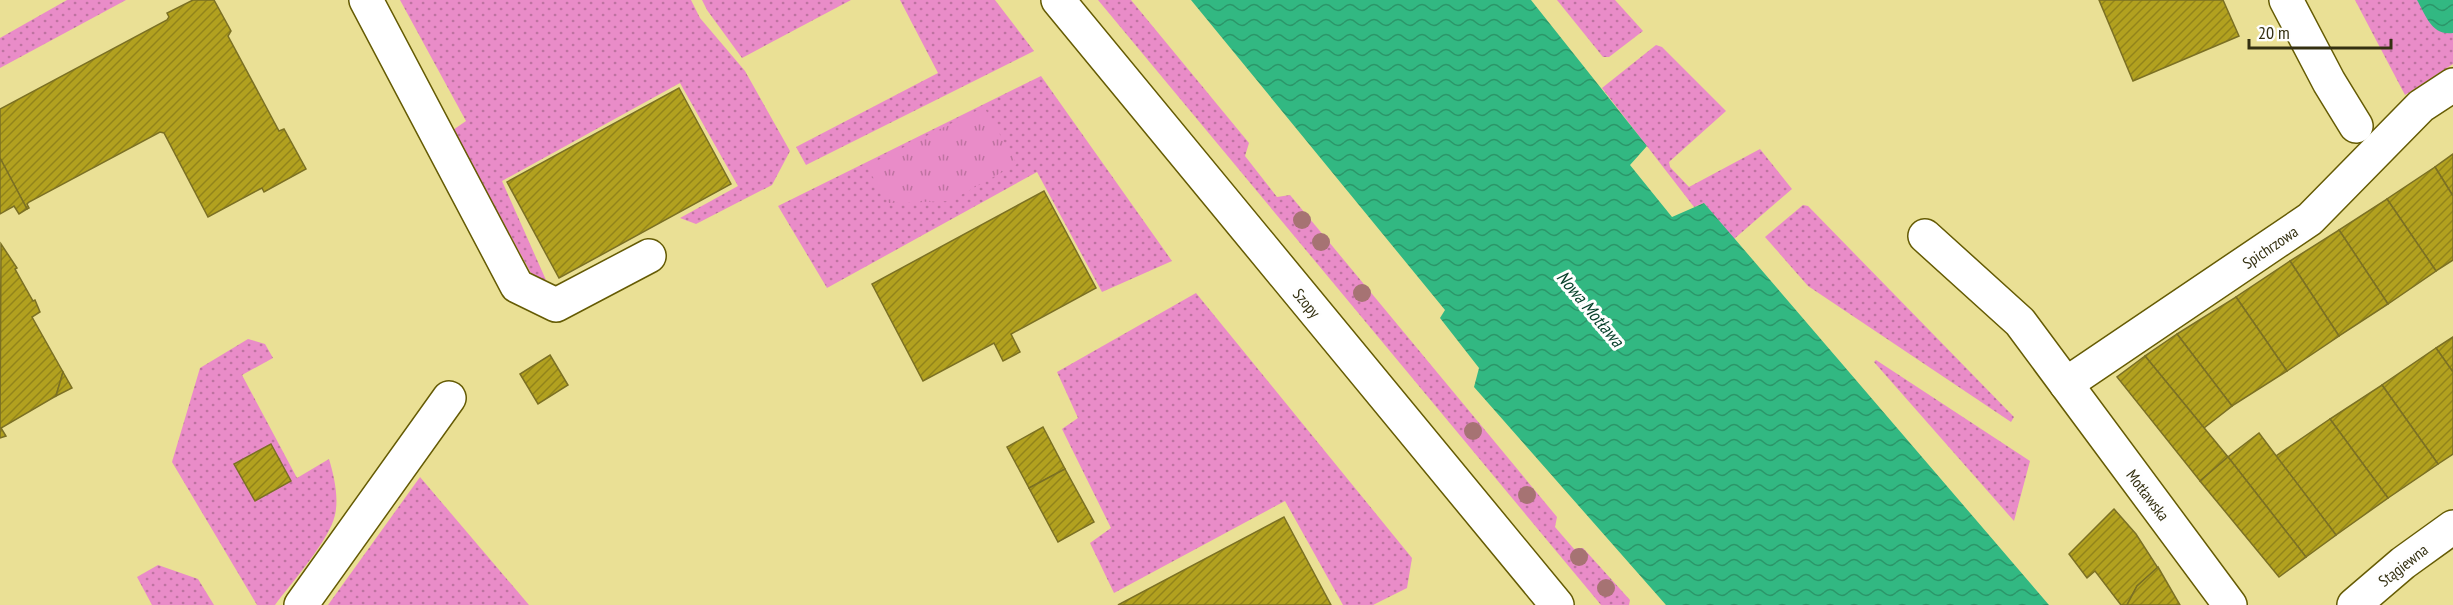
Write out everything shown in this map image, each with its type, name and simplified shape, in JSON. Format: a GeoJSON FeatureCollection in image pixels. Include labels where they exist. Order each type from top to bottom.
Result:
{"type":"FeatureCollection","features":[{"type":"Feature","properties":{"kind":"street"},"geometry":{"type":"LineString","coordinates":[[366,0],[517,286],[555,305],[649,256]]}},
{"type":"Feature","properties":{"kind":"street","name":"Szopy"},"geometry":{"type":"LineString","coordinates":[[1058,0],[1557,605]]}},
{"type":"Feature","properties":{"kind":"street"},"geometry":{"type":"LineString","coordinates":[[2286,0],[2324,73],[2356,126]]}},
{"type":"Feature","properties":{"kind":"street","name":"Spichrzowa"},"geometry":{"type":"LineString","coordinates":[[2066,384],[2310,219],[2421,106],[2453,85]]}},
{"type":"Feature","properties":{"kind":"street","name":"Motławska"},"geometry":{"type":"LineString","coordinates":[[1926,236],[2020,322],[2230,605]]}},
{"type":"Feature","properties":{"kind":"street"},"geometry":{"type":"LineString","coordinates":[[301,605],[449,398]]}},
{"type":"Feature","properties":{"kind":"street","name":"Stągiewna"},"geometry":{"type":"LineString","coordinates":[[2354,605],[2403,563],[2453,527]]}},
{"type":"Feature","properties":{"kind":"green space"},"geometry":{"type":"Polygon","coordinates":[[[67,0],[126,0],[0,68],[0,38],[67,0]]]}},
{"type":"Feature","properties":{"kind":"green space"},"geometry":{"type":"Polygon","coordinates":[[[400,0],[691,0],[700,18],[745,71],[790,151],[772,185],[696,224],[680,218],[738,186],[680,83],[502,181],[550,289],[532,275],[453,130],[466,121],[400,0]]]}},
{"type":"Feature","properties":{"kind":"green space"},"geometry":{"type":"Polygon","coordinates":[[[702,0],[851,0],[742,58],[702,0]]]}},
{"type":"Feature","properties":{"kind":"green space"},"geometry":{"type":"Polygon","coordinates":[[[900,0],[995,0],[1034,51],[806,165],[796,147],[938,73],[900,0]]]}},
{"type":"Feature","properties":{"kind":"green space"},"geometry":{"type":"Polygon","coordinates":[[[1098,0],[1131,0],[1249,143],[1245,156],[1277,197],[1290,195],[1557,517],[1555,527],[1574,549],[1583,548],[1630,600],[1629,605],[1601,605],[1098,0]]]}},
{"type":"Feature","properties":{"kind":"green space"},"geometry":{"type":"Polygon","coordinates":[[[1557,0],[1615,0],[1643,31],[1609,57],[1603,57],[1557,0]]]}},
{"type":"Feature","properties":{"kind":"green space"},"geometry":{"type":"Polygon","coordinates":[[[2355,0],[2453,0],[2453,64],[2405,95],[2355,0]]]}},
{"type":"Feature","properties":{"kind":"green space"},"geometry":{"type":"Polygon","coordinates":[[[1656,45],[1662,47],[1726,111],[1669,162],[1670,167],[1689,187],[1760,149],[1792,189],[1734,239],[1704,203],[1694,207],[1602,88],[1656,45]]]}},
{"type":"Feature","properties":{"kind":"green space"},"geometry":{"type":"Polygon","coordinates":[[[1041,76],[1172,261],[1102,292],[1037,172],[827,288],[778,206],[1041,76]]]}},
{"type":"Feature","properties":{"kind":"green space"},"geometry":{"type":"Polygon","coordinates":[[[984,107],[1017,164],[950,201],[889,203],[866,166],[984,107]]]}},
{"type":"Feature","properties":{"kind":"green space"},"geometry":{"type":"Polygon","coordinates":[[[1803,205],[1808,206],[2014,417],[2011,422],[1808,286],[1765,237],[1803,205]]]}},
{"type":"Feature","properties":{"kind":"green space"},"geometry":{"type":"Polygon","coordinates":[[[1196,293],[1412,558],[1407,588],[1373,605],[1343,605],[1285,501],[1114,593],[1090,543],[1111,528],[1062,429],[1078,418],[1057,372],[1196,293]]]}},
{"type":"Feature","properties":{"kind":"green space"},"geometry":{"type":"Polygon","coordinates":[[[248,339],[265,344],[273,358],[242,375],[297,478],[329,459],[336,494],[335,515],[325,537],[275,605],[257,605],[172,462],[200,368],[248,339]]]}},
{"type":"Feature","properties":{"kind":"green space"},"geometry":{"type":"Polygon","coordinates":[[[1876,360],[2030,461],[2014,521],[1874,362],[1876,360]]]}},
{"type":"Feature","properties":{"kind":"green space"},"geometry":{"type":"Polygon","coordinates":[[[420,477],[529,605],[328,605],[420,477]]]}},
{"type":"Feature","properties":{"kind":"green space"},"geometry":{"type":"Polygon","coordinates":[[[158,565],[198,579],[214,605],[152,605],[137,577],[158,565]]]}},
{"type":"Feature","properties":{"kind":"water","name":"Nowa Motława"},"geometry":{"type":"Polygon","coordinates":[[[1191,0],[1531,0],[1647,146],[1630,165],[1672,217],[1704,203],[2049,605],[1666,605],[1474,387],[1479,368],[1440,318],[1445,310],[1191,0]]]}},
{"type":"Feature","properties":{"kind":"water"},"geometry":{"type":"Polygon","coordinates":[[[2417,0],[2453,0],[2453,33],[2440,31],[2430,24],[2417,0]]]}},
{"type":"Feature","properties":{"kind":"building"},"geometry":{"type":"Polygon","coordinates":[[[193,0],[214,0],[231,31],[228,36],[279,131],[284,129],[306,169],[264,192],[262,188],[208,217],[164,133],[160,132],[29,202],[27,209],[0,158],[0,109],[167,20],[169,17],[167,13],[193,0]]]}},
{"type":"Feature","properties":{"kind":"building"},"geometry":{"type":"Polygon","coordinates":[[[2099,0],[2223,0],[2239,36],[2133,81],[2099,0]]]}},
{"type":"Feature","properties":{"kind":"building"},"geometry":{"type":"Polygon","coordinates":[[[679,88],[731,184],[559,278],[507,182],[679,88]]]}},
{"type":"Feature","properties":{"kind":"building"},"geometry":{"type":"Polygon","coordinates":[[[2453,154],[2453,196],[2435,167],[2453,154]]]}},
{"type":"Feature","properties":{"kind":"building"},"geometry":{"type":"Polygon","coordinates":[[[0,158],[27,209],[19,214],[14,206],[0,214],[0,158]]]}},
{"type":"Feature","properties":{"kind":"building"},"geometry":{"type":"Polygon","coordinates":[[[2435,167],[2453,196],[2453,260],[2436,271],[2387,199],[2435,167]]]}},
{"type":"Feature","properties":{"kind":"building"},"geometry":{"type":"Polygon","coordinates":[[[1044,191],[1096,288],[1011,334],[1020,352],[1003,361],[994,343],[923,381],[872,284],[1044,191]]]}},
{"type":"Feature","properties":{"kind":"building"},"geometry":{"type":"Polygon","coordinates":[[[2387,199],[2436,271],[2388,304],[2339,230],[2387,199]]]}},
{"type":"Feature","properties":{"kind":"building"},"geometry":{"type":"Polygon","coordinates":[[[2339,230],[2388,304],[2339,336],[2290,261],[2339,230]]]}},
{"type":"Feature","properties":{"kind":"building"},"geometry":{"type":"Polygon","coordinates":[[[1,244],[17,268],[15,269],[33,301],[35,300],[40,312],[32,317],[63,372],[56,396],[1,428],[6,436],[0,438],[1,244]]]}},
{"type":"Feature","properties":{"kind":"building"},"geometry":{"type":"Polygon","coordinates":[[[2290,261],[2339,336],[2287,371],[2236,297],[2290,261]]]}},
{"type":"Feature","properties":{"kind":"building"},"geometry":{"type":"Polygon","coordinates":[[[2236,297],[2287,371],[2232,406],[2177,334],[2236,297]]]}},
{"type":"Feature","properties":{"kind":"building"},"geometry":{"type":"Polygon","coordinates":[[[2177,334],[2232,406],[2204,428],[2145,356],[2177,334]]]}},
{"type":"Feature","properties":{"kind":"building"},"geometry":{"type":"Polygon","coordinates":[[[2453,337],[2453,372],[2436,348],[2453,337]]]}},
{"type":"Feature","properties":{"kind":"building"},"geometry":{"type":"Polygon","coordinates":[[[2436,348],[2453,372],[2453,454],[2438,464],[2382,385],[2436,348]]]}},
{"type":"Feature","properties":{"kind":"building"},"geometry":{"type":"Polygon","coordinates":[[[550,355],[568,385],[538,404],[520,374],[550,355]]]}},
{"type":"Feature","properties":{"kind":"building"},"geometry":{"type":"Polygon","coordinates":[[[2145,356],[2228,457],[2200,481],[2117,377],[2145,356]]]}},
{"type":"Feature","properties":{"kind":"building"},"geometry":{"type":"Polygon","coordinates":[[[63,372],[72,388],[56,396],[63,372]]]}},
{"type":"Feature","properties":{"kind":"building"},"geometry":{"type":"Polygon","coordinates":[[[2382,385],[2438,464],[2388,498],[2330,419],[2382,385]]]}},
{"type":"Feature","properties":{"kind":"building"},"geometry":{"type":"Polygon","coordinates":[[[2330,419],[2388,498],[2336,535],[2276,456],[2330,419]]]}},
{"type":"Feature","properties":{"kind":"building"},"geometry":{"type":"Polygon","coordinates":[[[1043,427],[1065,469],[1029,488],[1007,447],[1043,427]]]}},
{"type":"Feature","properties":{"kind":"building"},"geometry":{"type":"Polygon","coordinates":[[[2259,433],[2336,535],[2306,557],[2228,457],[2259,433]]]}},
{"type":"Feature","properties":{"kind":"building"},"geometry":{"type":"Polygon","coordinates":[[[271,444],[291,481],[255,501],[234,464],[271,444]]]}},
{"type":"Feature","properties":{"kind":"building"},"geometry":{"type":"Polygon","coordinates":[[[2228,457],[2306,557],[2279,577],[2200,481],[2228,457]]]}},
{"type":"Feature","properties":{"kind":"building"},"geometry":{"type":"Polygon","coordinates":[[[1065,469],[1094,522],[1058,542],[1029,488],[1065,469]]]}},
{"type":"Feature","properties":{"kind":"building"},"geometry":{"type":"Polygon","coordinates":[[[2114,509],[2136,534],[2158,568],[2137,586],[2127,605],[2121,605],[2095,571],[2087,578],[2069,554],[2114,509]]]}},
{"type":"Feature","properties":{"kind":"building"},"geometry":{"type":"Polygon","coordinates":[[[1284,517],[1331,605],[1118,605],[1284,517]]]}},
{"type":"Feature","properties":{"kind":"building"},"geometry":{"type":"Polygon","coordinates":[[[2158,567],[2180,605],[2127,605],[2137,586],[2158,567]]]}}]}
